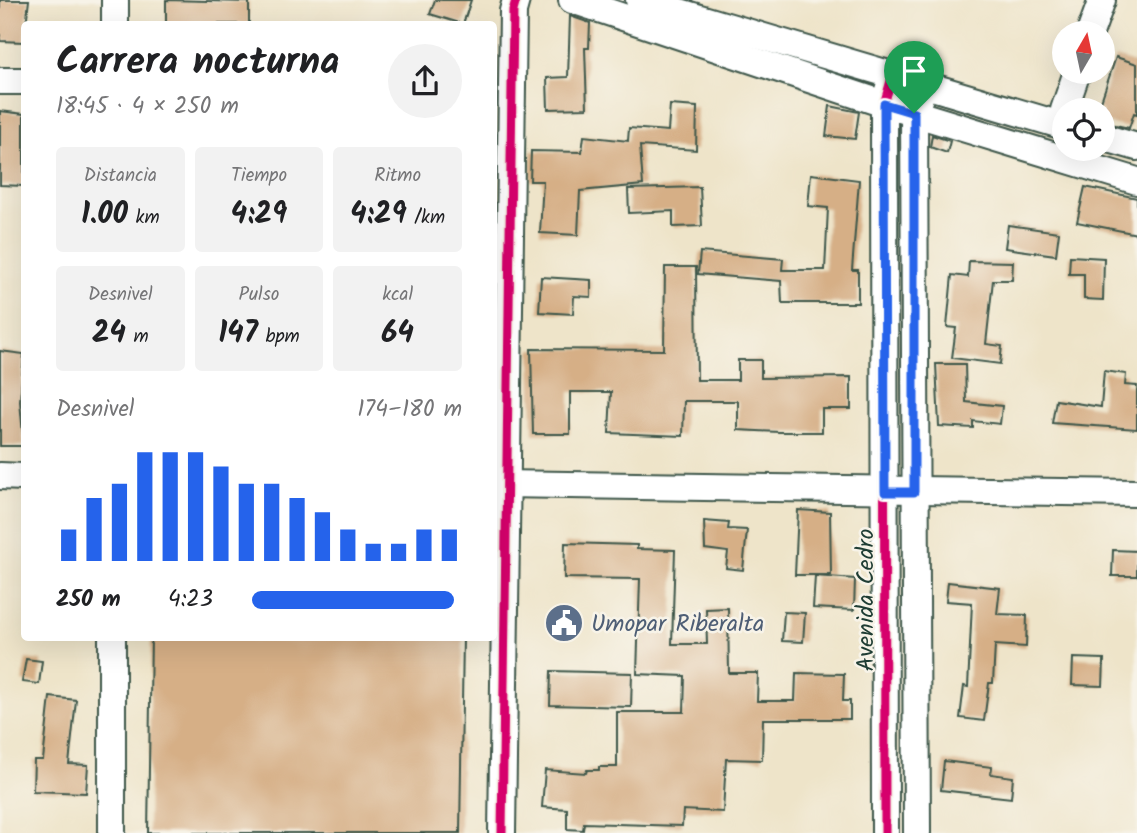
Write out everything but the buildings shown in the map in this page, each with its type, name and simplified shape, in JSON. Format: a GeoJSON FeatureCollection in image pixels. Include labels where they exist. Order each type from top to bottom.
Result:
{"type":"FeatureCollection","features":[{"type":"Feature","properties":{"kind":"street"},"geometry":{"type":"LineString","coordinates":[[115,0],[115,21]]}},
{"type":"Feature","properties":{"kind":"street"},"geometry":{"type":"LineString","coordinates":[[502,833],[499,484],[513,25],[516,0]]}},
{"type":"Feature","properties":{"kind":"street"},"geometry":{"type":"LineString","coordinates":[[572,0],[678,15],[925,84],[1052,115]]}},
{"type":"Feature","properties":{"kind":"street"},"geometry":{"type":"LineString","coordinates":[[639,0],[884,104],[1137,181]]}},
{"type":"Feature","properties":{"kind":"street"},"geometry":{"type":"LineString","coordinates":[[1094,21],[1102,0]]}},
{"type":"Feature","properties":{"kind":"street","name":"Avenida Cedro"},"geometry":{"type":"LineString","coordinates":[[885,833],[884,104],[893,74]]}},
{"type":"Feature","properties":{"kind":"street"},"geometry":{"type":"LineString","coordinates":[[0,81],[21,81]]}},
{"type":"Feature","properties":{"kind":"street","name":"Avenida Cedro"},"geometry":{"type":"LineString","coordinates":[[917,833],[914,113],[925,84]]}},
{"type":"Feature","properties":{"kind":"street"},"geometry":{"type":"LineString","coordinates":[[1115,141],[1137,148]]}},
{"type":"Feature","properties":{"kind":"street"},"geometry":{"type":"LineString","coordinates":[[1048,155],[1052,145]]}},
{"type":"Feature","properties":{"kind":"street"},"geometry":{"type":"LineString","coordinates":[[0,476],[21,477]]}},
{"type":"Feature","properties":{"kind":"street"},"geometry":{"type":"LineString","coordinates":[[499,484],[885,492],[1137,493]]}},
{"type":"Feature","properties":{"kind":"street"},"geometry":{"type":"LineString","coordinates":[[112,833],[113,641]]}},
{"type":"Feature","properties":{"kind":"cycle path"},"geometry":{"type":"LineString","coordinates":[[502,833],[513,11],[516,0]]}},
{"type":"Feature","properties":{"kind":"cycle path"},"geometry":{"type":"LineString","coordinates":[[885,833],[884,104],[893,74]]}},
{"type":"Feature","properties":{"kind":"place","name":"Umopar Riberalta"},"geometry":{"type":"Point","coordinates":[564,623]}},
{"type":"Feature","properties":{"kind":"route"},"geometry":{"type":"LineString","coordinates":[[884,104],[914,113],[914,492],[885,492],[884,104]]}}]}
